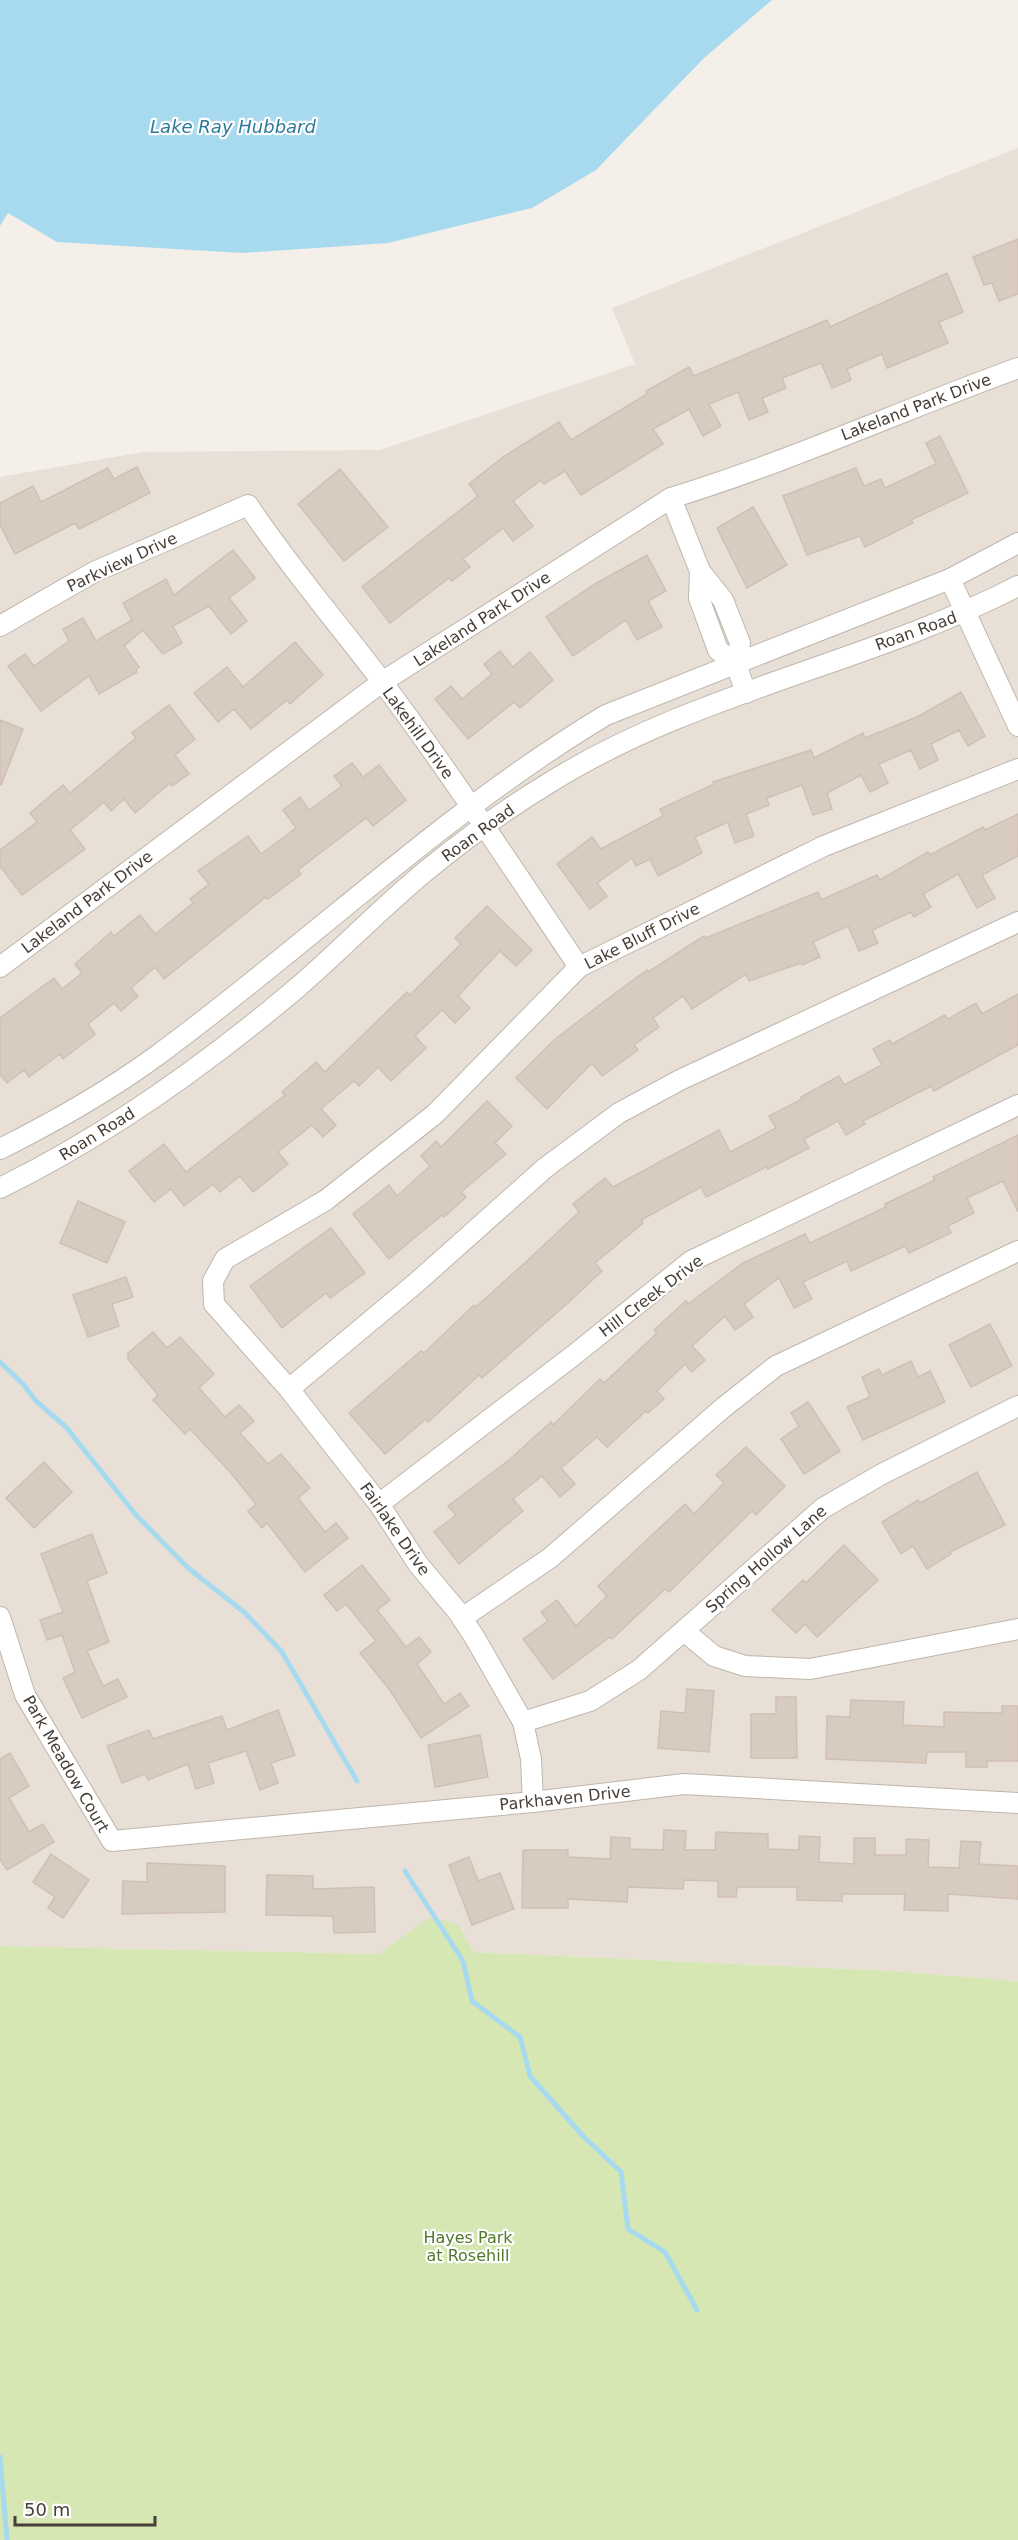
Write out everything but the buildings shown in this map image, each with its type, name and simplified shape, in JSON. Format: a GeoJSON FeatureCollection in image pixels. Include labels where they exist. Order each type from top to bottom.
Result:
{"type":"FeatureCollection","features":[{"type":"Feature","properties":{"kind":"street","name":"Lakeland Park Drive"},"geometry":{"type":"LineString","coordinates":[[0,967],[382,682],[671,498],[724,482],[937,397],[1018,368]]}},
{"type":"Feature","properties":{"kind":"street"},"geometry":{"type":"LineString","coordinates":[[671,498],[700,571],[723,600],[740,643],[736,664],[746,693]]}},
{"type":"Feature","properties":{"kind":"street","name":"Lakehill Drive"},"geometry":{"type":"LineString","coordinates":[[248,506],[281,555],[382,682],[471,806],[579,967]]}},
{"type":"Feature","properties":{"kind":"street","name":"Parkview Drive"},"geometry":{"type":"LineString","coordinates":[[0,626],[94,572],[248,506]]}},
{"type":"Feature","properties":{"kind":"street","name":"Roan Road"},"geometry":{"type":"LineString","coordinates":[[0,1149],[92,1099],[154,1058],[214,1012],[388,869],[471,806],[560,743],[606,715],[950,579],[1018,543]]}},
{"type":"Feature","properties":{"kind":"street"},"geometry":{"type":"LineString","coordinates":[[950,579],[1018,726]]}},
{"type":"Feature","properties":{"kind":"street","name":"Roan Road"},"geometry":{"type":"LineString","coordinates":[[0,1188],[51,1163],[171,1087],[296,988],[425,872],[484,826],[605,750],[670,719],[966,613],[1018,585]]}},
{"type":"Feature","properties":{"kind":"street","name":"Lake Bluff Drive"},"geometry":{"type":"LineString","coordinates":[[213,1281],[225,1258],[326,1200],[435,1114],[579,967],[824,846],[1018,769]]}},
{"type":"Feature","properties":{"kind":"street"},"geometry":{"type":"LineString","coordinates":[[289,1389],[416,1283],[545,1168],[619,1113],[680,1080],[1018,922]]}},
{"type":"Feature","properties":{"kind":"street","name":"Hill Creek Drive"},"geometry":{"type":"LineString","coordinates":[[379,1504],[574,1355],[691,1261],[1018,1105]]}},
{"type":"Feature","properties":{"kind":"street"},"geometry":{"type":"LineString","coordinates":[[462,1618],[550,1558],[724,1407],[776,1366],[1018,1251]]}},
{"type":"Feature","properties":{"kind":"street","name":"Fairlake Drive"},"geometry":{"type":"LineString","coordinates":[[213,1281],[214,1304],[289,1389],[379,1504],[418,1564],[462,1618],[523,1722],[531,1759],[533,1802]]}},
{"type":"Feature","properties":{"kind":"street","name":"Spring Hollow Lane"},"geometry":{"type":"LineString","coordinates":[[523,1722],[590,1701],[639,1670],[823,1508],[882,1474],[1018,1406]]}},
{"type":"Feature","properties":{"kind":"street","name":"Park Meadow Court"},"geometry":{"type":"LineString","coordinates":[[0,1617],[25,1695],[112,1841]]}},
{"type":"Feature","properties":{"kind":"street"},"geometry":{"type":"LineString","coordinates":[[684,1631],[714,1656],[746,1666],[810,1669],[1018,1629]]}},
{"type":"Feature","properties":{"kind":"street","name":"Parkhaven Drive"},"geometry":{"type":"LineString","coordinates":[[112,1841],[533,1802],[684,1784],[1018,1803]]}},
{"type":"Feature","properties":{"kind":"shaded area"},"geometry":{"type":"Polygon","coordinates":[[[1018,148],[1018,1981],[892,1971],[473,1952],[379,1954],[0,1946],[0,477],[143,452],[380,450],[635,364],[612,308],[1018,148]]]}},
{"type":"Feature","properties":{"kind":"green space","name":"Hayes Park at Rosehill"},"geometry":{"type":"Polygon","coordinates":[[[429,1918],[458,1924],[473,1952],[892,1971],[1018,1981],[1018,2540],[0,2540],[0,1946],[379,1954],[429,1918]]]}},
{"type":"Feature","properties":{"kind":"water","name":"Lake Ray Hubbard"},"geometry":{"type":"Polygon","coordinates":[[[0,0],[772,0],[704,58],[596,170],[532,208],[388,243],[242,253],[57,242],[8,213],[0,226],[0,0]]]}},
{"type":"Feature","properties":{"kind":"waterway"},"geometry":{"type":"LineString","coordinates":[[0,1362],[23,1384],[36,1401],[66,1427],[136,1515],[187,1567],[245,1613],[282,1652],[357,1781]]}},
{"type":"Feature","properties":{"kind":"waterway"},"geometry":{"type":"LineString","coordinates":[[405,1871],[463,1961],[472,2001],[520,2037],[530,2076],[583,2136],[621,2172],[628,2229],[665,2252],[697,2310]]}},
{"type":"Feature","properties":{"kind":"waterway"},"geometry":{"type":"LineString","coordinates":[[0,2457],[7,2540]]}}]}
